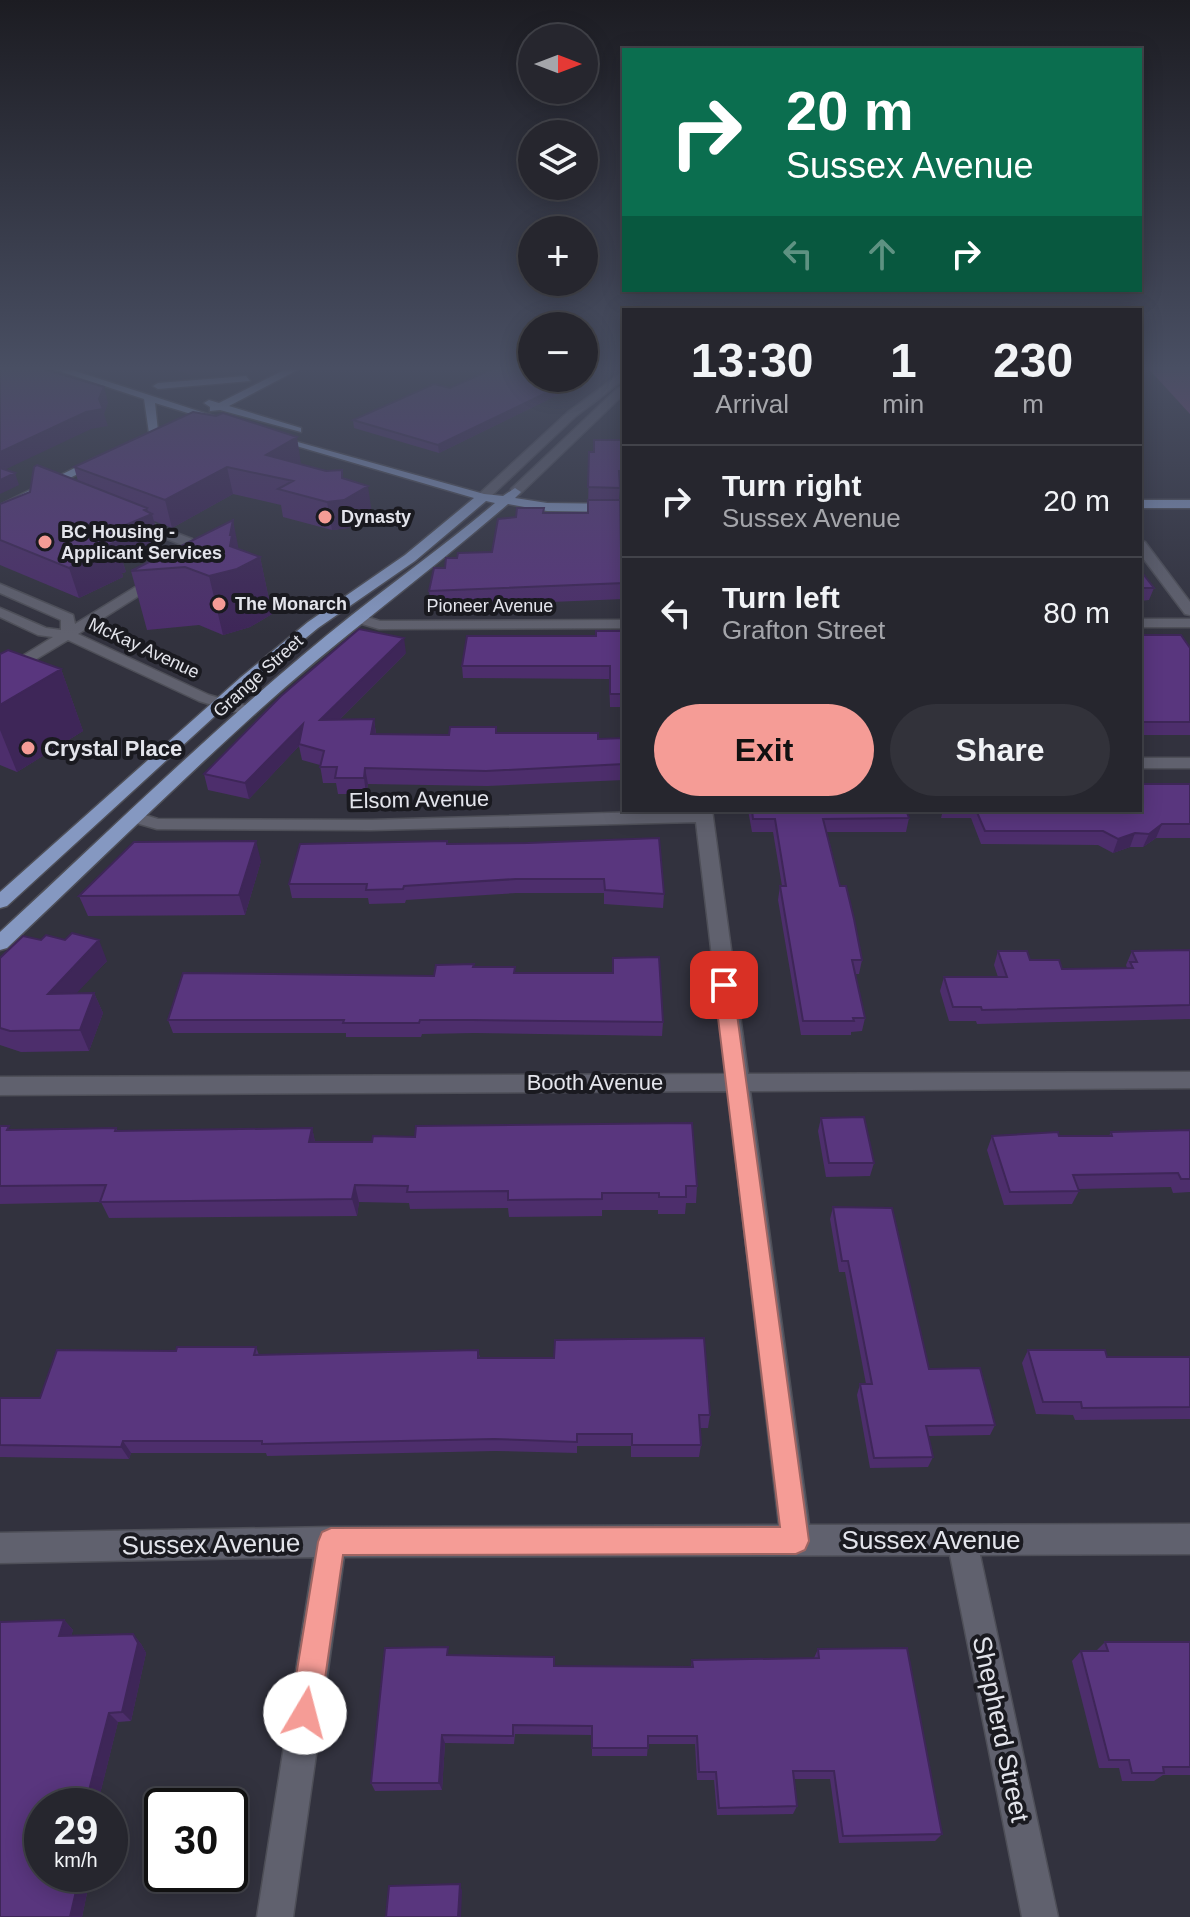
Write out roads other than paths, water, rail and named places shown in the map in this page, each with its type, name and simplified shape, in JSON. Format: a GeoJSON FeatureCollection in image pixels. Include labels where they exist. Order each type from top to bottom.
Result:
{"type":"FeatureCollection","features":[{"type":"Feature","properties":{"kind":"main road"},"geometry":{"type":"LineString","coordinates":[[0,510],[106,455]]}},
{"type":"Feature","properties":{"kind":"main road"},"geometry":{"type":"LineString","coordinates":[[340,455],[429,482],[509,496],[547,507],[622,508]]}},
{"type":"Feature","properties":{"kind":"main road"},"geometry":{"type":"LineString","coordinates":[[374,455],[488,492]]}},
{"type":"Feature","properties":{"kind":"main road"},"geometry":{"type":"LineString","coordinates":[[429,482],[448,506],[453,523]]}},
{"type":"Feature","properties":{"kind":"main road","name":"Grange Street"},"geometry":{"type":"LineString","coordinates":[[0,902],[220,703],[313,625],[410,558],[488,492]]}},
{"type":"Feature","properties":{"kind":"main road"},"geometry":{"type":"LineString","coordinates":[[509,496],[622,498]]}},
{"type":"Feature","properties":{"kind":"main road","name":"Grange Street"},"geometry":{"type":"LineString","coordinates":[[0,943],[249,711],[357,618],[438,558],[509,496]]}},
{"type":"Feature","properties":{"kind":"main road"},"geometry":{"type":"LineString","coordinates":[[1142,504],[1190,504]]}},
{"type":"Feature","properties":{"kind":"street","name":"Grange Street"},"geometry":{"type":"LineString","coordinates":[[488,492],[527,455]]}},
{"type":"Feature","properties":{"kind":"street","name":"Grange Street"},"geometry":{"type":"LineString","coordinates":[[509,496],[552,455]]}},
{"type":"Feature","properties":{"kind":"street"},"geometry":{"type":"LineString","coordinates":[[113,513],[187,542]]}},
{"type":"Feature","properties":{"kind":"street"},"geometry":{"type":"LineString","coordinates":[[1142,548],[1190,611]]}},
{"type":"Feature","properties":{"kind":"street"},"geometry":{"type":"LineString","coordinates":[[0,676],[169,573]]}},
{"type":"Feature","properties":{"kind":"street","name":"McKay Avenue"},"geometry":{"type":"LineString","coordinates":[[0,588],[68,618],[68,635]]}},
{"type":"Feature","properties":{"kind":"street","name":"McKay Avenue"},"geometry":{"type":"LineString","coordinates":[[0,612],[43,632],[68,635],[220,703],[249,711]]}},
{"type":"Feature","properties":{"kind":"street","name":"Pioneer Avenue"},"geometry":{"type":"LineString","coordinates":[[357,618],[379,625],[622,624]]}},
{"type":"Feature","properties":{"kind":"street"},"geometry":{"type":"LineString","coordinates":[[1142,623],[1190,623]]}},
{"type":"Feature","properties":{"kind":"street"},"geometry":{"type":"LineString","coordinates":[[1142,763],[1190,763]]}},
{"type":"Feature","properties":{"kind":"street"},"geometry":{"type":"LineString","coordinates":[[703,813],[796,1541]]}},
{"type":"Feature","properties":{"kind":"street","name":"Elsom Avenue"},"geometry":{"type":"LineString","coordinates":[[135,817],[157,824],[371,825],[703,813]]}},
{"type":"Feature","properties":{"kind":"street","name":"Booth Avenue"},"geometry":{"type":"LineString","coordinates":[[0,1086],[1190,1080]]}},
{"type":"Feature","properties":{"kind":"street","name":"Sussex Avenue"},"geometry":{"type":"LineString","coordinates":[[0,1548],[331,1542],[1190,1539]]}},
{"type":"Feature","properties":{"kind":"street","name":"Shepherd Street"},"geometry":{"type":"LineString","coordinates":[[962,1540],[1040,1917]]}},
{"type":"Feature","properties":{"kind":"street"},"geometry":{"type":"LineString","coordinates":[[275,1917],[331,1542]]}},
{"type":"Feature","properties":{"kind":"place","name":"Dynasty"},"geometry":{"type":"Point","coordinates":[325,517]}},
{"type":"Feature","properties":{"kind":"place","name":"BC Housing - Applicant Services"},"geometry":{"type":"Point","coordinates":[45,542]}},
{"type":"Feature","properties":{"kind":"place","name":"The Monarch"},"geometry":{"type":"Point","coordinates":[219,604]}},
{"type":"Feature","properties":{"kind":"place","name":"Crystal Place"},"geometry":{"type":"Point","coordinates":[28,748]}}]}
